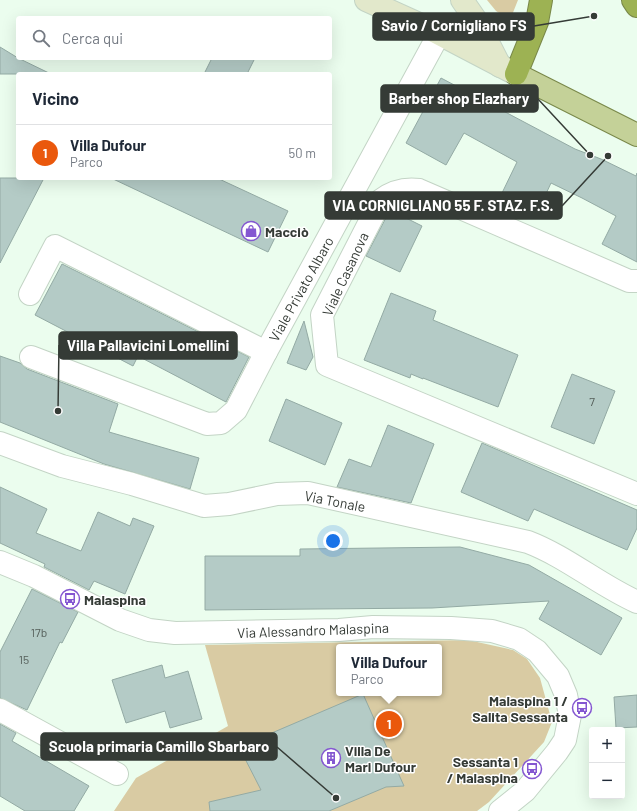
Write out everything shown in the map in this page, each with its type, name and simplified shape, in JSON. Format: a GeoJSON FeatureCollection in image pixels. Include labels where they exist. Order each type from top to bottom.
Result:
{"type":"FeatureCollection","features":[{"type":"Feature","properties":{"kind":"highway"},"geometry":{"type":"LineString","coordinates":[[508,70],[538,22],[541,0]]}},
{"type":"Feature","properties":{"kind":"highway"},"geometry":{"type":"LineString","coordinates":[[633,0],[637,6]]}},
{"type":"Feature","properties":{"kind":"main road"},"geometry":{"type":"LineString","coordinates":[[366,0],[403,9],[439,34],[637,136]]}},
{"type":"Feature","properties":{"kind":"main road"},"geometry":{"type":"LineString","coordinates":[[462,0],[508,70]]}},
{"type":"Feature","properties":{"kind":"street","name":"Viale Privato Albaro"},"geometry":{"type":"LineString","coordinates":[[30,294],[55,246],[266,352],[439,34]]}},
{"type":"Feature","properties":{"kind":"street","name":"Viale Casanova"},"geometry":{"type":"LineString","coordinates":[[637,281],[630,281],[418,190],[409,189],[390,193],[381,200],[322,315],[328,365],[637,494]]}},
{"type":"Feature","properties":{"kind":"street"},"geometry":{"type":"LineString","coordinates":[[31,357],[207,424],[221,423],[236,410],[266,352]]}},
{"type":"Feature","properties":{"kind":"street","name":"Via Tonale"},"geometry":{"type":"LineString","coordinates":[[0,443],[62,466],[132,484],[204,506],[229,504],[277,494],[308,493],[528,542],[546,549],[618,594],[637,602]]}},
{"type":"Feature","properties":{"kind":"street","name":"Via Alessandro Malaspina"},"geometry":{"type":"LineString","coordinates":[[0,562],[34,576],[120,620],[149,630],[174,633],[339,630],[373,627],[450,628],[492,631],[519,639],[537,651],[558,676],[566,695],[570,715],[565,740],[524,791],[500,811]]}},
{"type":"Feature","properties":{"kind":"street"},"geometry":{"type":"LineString","coordinates":[[0,710],[117,774]]}},
{"type":"Feature","properties":{"kind":"shaded area"},"geometry":{"type":"Polygon","coordinates":[[[487,0],[518,0],[510,20],[496,11],[487,0]]]}},
{"type":"Feature","properties":{"kind":"shaded area"},"geometry":{"type":"Polygon","coordinates":[[[468,640],[513,650],[527,659],[540,678],[552,722],[544,742],[489,802],[477,811],[114,811],[136,778],[228,726],[205,645],[468,640]]]}},
{"type":"Feature","properties":{"kind":"building"},"geometry":{"type":"Polygon","coordinates":[[[0,47],[16,57],[16,60],[22,60],[47,72],[16,72],[16,74],[0,74],[0,47]]]}},
{"type":"Feature","properties":{"kind":"building"},"geometry":{"type":"Polygon","coordinates":[[[211,60],[254,60],[248,72],[205,72],[211,60]]]}},
{"type":"Feature","properties":{"kind":"building"},"geometry":{"type":"Polygon","coordinates":[[[441,78],[575,149],[601,159],[636,176],[637,173],[637,262],[602,244],[616,216],[582,198],[551,183],[538,211],[502,193],[517,162],[464,133],[446,165],[406,143],[441,78]]]}},
{"type":"Feature","properties":{"kind":"building"},"geometry":{"type":"Polygon","coordinates":[[[0,178],[16,178],[16,180],[43,180],[0,263],[0,178]]]}},
{"type":"Feature","properties":{"kind":"building","name":"Macciò"},"geometry":{"type":"Polygon","coordinates":[[[115,180],[221,180],[288,211],[268,252],[115,180]]]}},
{"type":"Feature","properties":{"kind":"building"},"geometry":{"type":"Polygon","coordinates":[[[390,210],[422,226],[400,272],[366,256],[390,210]]]}},
{"type":"Feature","properties":{"kind":"building"},"geometry":{"type":"Polygon","coordinates":[[[62,264],[249,357],[226,402],[138,356],[133,366],[35,315],[62,264]]]}},
{"type":"Feature","properties":{"kind":"building"},"geometry":{"type":"Polygon","coordinates":[[[391,293],[436,311],[433,320],[518,355],[498,407],[423,378],[411,374],[410,378],[364,360],[391,293]]]}},
{"type":"Feature","properties":{"kind":"building"},"geometry":{"type":"Polygon","coordinates":[[[304,321],[313,357],[306,370],[287,363],[304,321]]]}},
{"type":"Feature","properties":{"kind":"building"},"geometry":{"type":"Polygon","coordinates":[[[0,356],[20,363],[27,369],[118,404],[109,432],[199,458],[190,489],[104,464],[0,422],[0,356]]]}},
{"type":"Feature","properties":{"kind":"building"},"geometry":{"type":"Polygon","coordinates":[[[572,374],[615,391],[594,444],[551,427],[572,374]]]}},
{"type":"Feature","properties":{"kind":"building"},"geometry":{"type":"Polygon","coordinates":[[[286,399],[342,423],[325,465],[269,441],[286,399]]]}},
{"type":"Feature","properties":{"kind":"building"},"geometry":{"type":"Polygon","coordinates":[[[388,425],[434,444],[411,503],[337,487],[349,459],[371,467],[388,425]]]}},
{"type":"Feature","properties":{"kind":"building"},"geometry":{"type":"Polygon","coordinates":[[[482,443],[637,510],[637,528],[627,550],[534,509],[528,521],[461,492],[482,443]]]}},
{"type":"Feature","properties":{"kind":"building"},"geometry":{"type":"Polygon","coordinates":[[[0,487],[47,509],[36,533],[81,551],[98,512],[130,526],[133,518],[154,526],[125,594],[94,581],[89,590],[44,567],[45,564],[0,543],[0,487]]]}},
{"type":"Feature","properties":{"kind":"building"},"geometry":{"type":"Polygon","coordinates":[[[460,547],[529,565],[622,618],[601,655],[539,619],[549,601],[432,608],[205,610],[205,556],[300,556],[300,549],[460,547]]]}},
{"type":"Feature","properties":{"kind":"building"},"geometry":{"type":"Polygon","coordinates":[[[32,589],[78,612],[62,643],[60,642],[27,710],[0,698],[0,652],[32,589]]]}},
{"type":"Feature","properties":{"kind":"building"},"geometry":{"type":"Polygon","coordinates":[[[162,665],[165,678],[188,671],[202,719],[170,728],[165,711],[126,723],[112,680],[162,665]]]}},
{"type":"Feature","properties":{"kind":"building"},"geometry":{"type":"Polygon","coordinates":[[[637,695],[637,727],[616,727],[614,697],[637,695]]]}},
{"type":"Feature","properties":{"kind":"building"},"geometry":{"type":"Polygon","coordinates":[[[358,696],[364,696],[404,786],[386,787],[329,811],[210,811],[209,802],[261,790],[239,747],[358,696]]]}},
{"type":"Feature","properties":{"kind":"building"},"geometry":{"type":"Polygon","coordinates":[[[0,724],[16,733],[12,741],[89,786],[74,811],[25,811],[0,796],[0,724]]]}},
{"type":"Feature","properties":{"kind":"place","name":"Savio / Cornigliano FS"},"geometry":{"type":"Point","coordinates":[594,16]}},
{"type":"Feature","properties":{"kind":"place","name":"Barber shop Elazhary"},"geometry":{"type":"Point","coordinates":[590,155]}},
{"type":"Feature","properties":{"kind":"place","name":"VIA CORNIGLIANO 55 F. STAZ. F.S."},"geometry":{"type":"Point","coordinates":[608,156]}},
{"type":"Feature","properties":{"kind":"place","name":"Macciò"},"geometry":{"type":"Point","coordinates":[251,231]}},
{"type":"Feature","properties":{"kind":"place","name":"Villa Pallavicini Lomellini"},"geometry":{"type":"Point","coordinates":[58,411]}},
{"type":"Feature","properties":{"kind":"place","name":"Malaspina"},"geometry":{"type":"Point","coordinates":[70,599]}},
{"type":"Feature","properties":{"kind":"place","name":"Malaspina 1 / Salita Sessanta"},"geometry":{"type":"Point","coordinates":[582,708]}},
{"type":"Feature","properties":{"kind":"place","name":"Villa Dufour"},"geometry":{"type":"Point","coordinates":[389,724]}},
{"type":"Feature","properties":{"kind":"place","name":"Villa De Mari Dufour"},"geometry":{"type":"Point","coordinates":[331,758]}},
{"type":"Feature","properties":{"kind":"place","name":"Sessanta 1 / Malaspina"},"geometry":{"type":"Point","coordinates":[532,769]}},
{"type":"Feature","properties":{"kind":"place","name":"Scuola primaria Camillo Sbarbaro"},"geometry":{"type":"Point","coordinates":[336,798]}}]}
